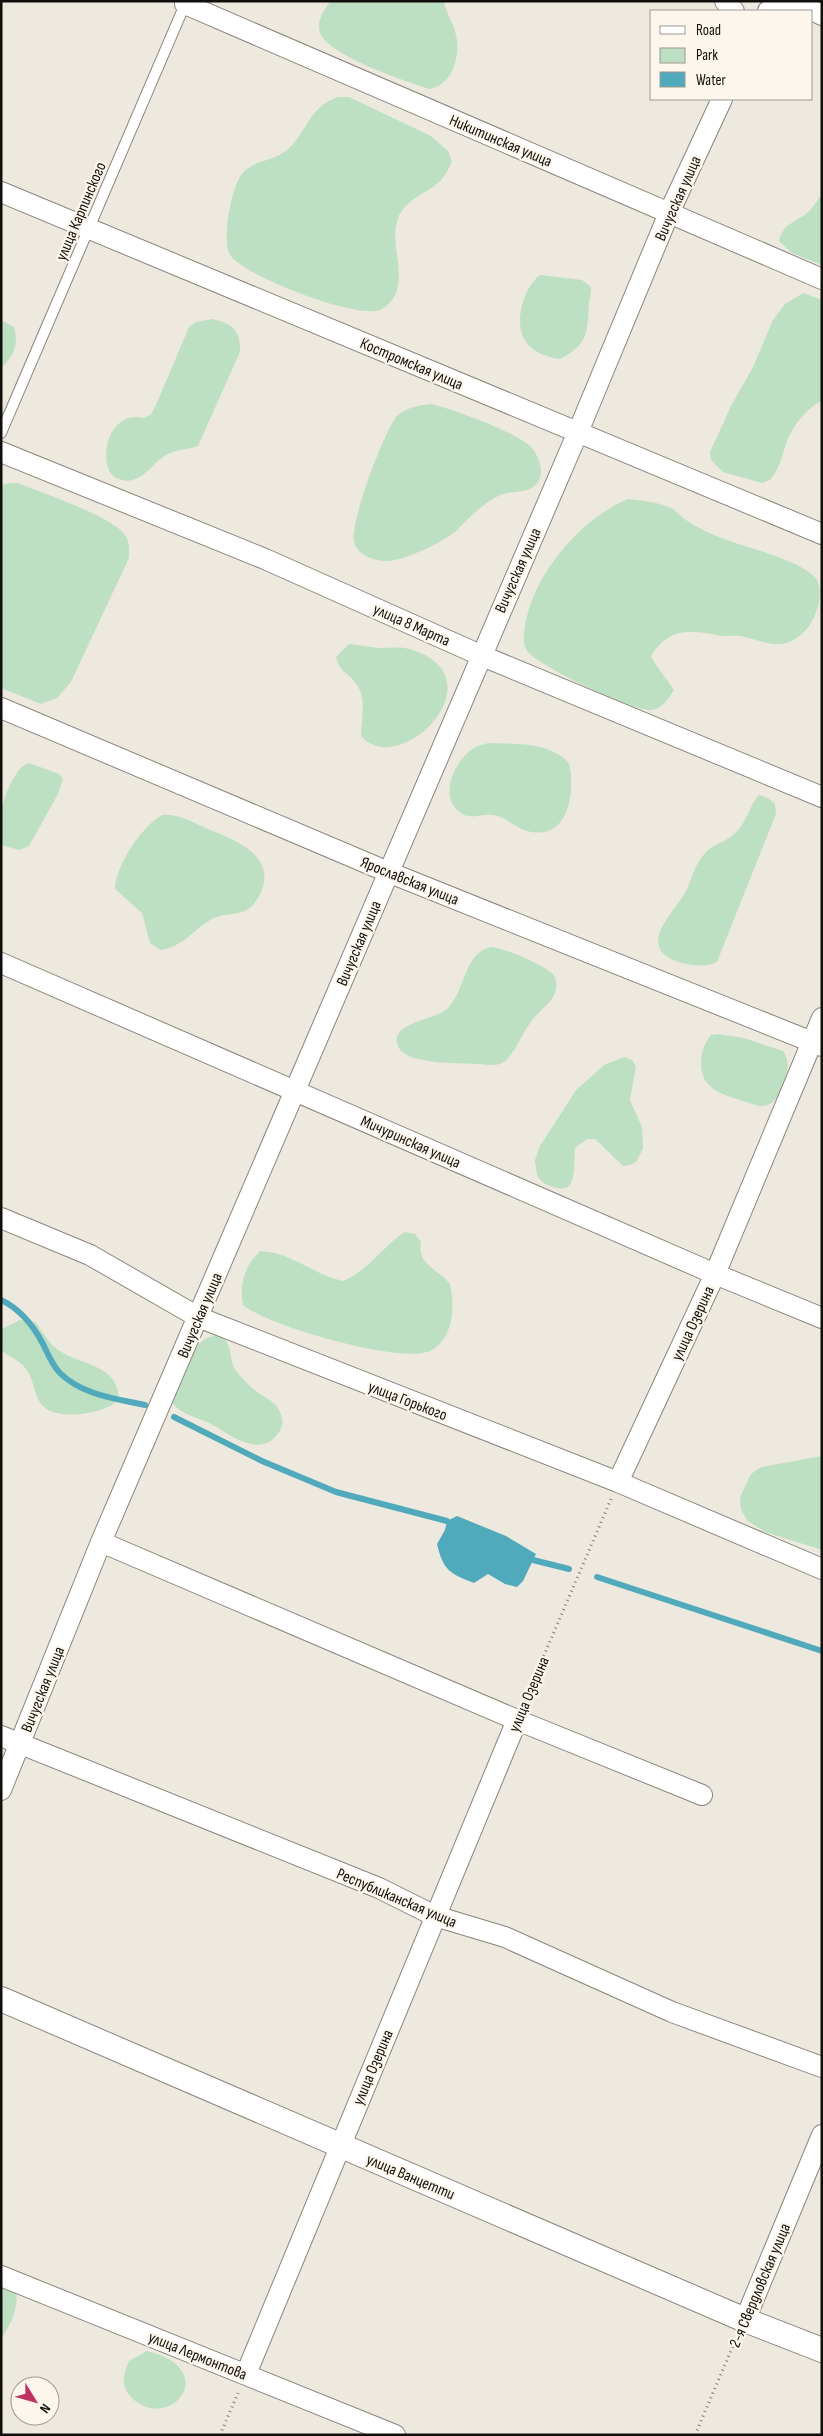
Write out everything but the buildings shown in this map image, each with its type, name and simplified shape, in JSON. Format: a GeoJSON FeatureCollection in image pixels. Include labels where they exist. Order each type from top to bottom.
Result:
{"type":"FeatureCollection","features":[{"type":"Feature","properties":{"kind":"street","name":"Никитинская улица"},"geometry":{"type":"LineString","coordinates":[[184,2],[822,278]]}},
{"type":"Feature","properties":{"kind":"street"},"geometry":{"type":"LineString","coordinates":[[769,10],[776,5],[788,3],[804,6],[812,10]]}},
{"type":"Feature","properties":{"kind":"street","name":"Вичугская улица"},"geometry":{"type":"LineString","coordinates":[[1,1790],[10,1740],[102,1542],[296,1091],[480,655],[578,432],[670,213],[722,100]]}},
{"type":"Feature","properties":{"kind":"street","name":"Костромская улица"},"geometry":{"type":"LineString","coordinates":[[1,192],[822,534]]}},
{"type":"Feature","properties":{"kind":"street","name":"улица 8 Марта"},"geometry":{"type":"LineString","coordinates":[[1,452],[265,559],[480,655],[822,797]]}},
{"type":"Feature","properties":{"kind":"street","name":"Ярославская улица"},"geometry":{"type":"LineString","coordinates":[[1,708],[388,872],[817,1043]]}},
{"type":"Feature","properties":{"kind":"street","name":"Мичуринская улица"},"geometry":{"type":"LineString","coordinates":[[1,963],[715,1274],[822,1318]]}},
{"type":"Feature","properties":{"kind":"street","name":"улица Озерина"},"geometry":{"type":"LineString","coordinates":[[618,1482],[715,1274],[817,1043],[822,1018]]}},
{"type":"Feature","properties":{"kind":"street","name":"улица Горького"},"geometry":{"type":"LineString","coordinates":[[1,1218],[90,1255],[198,1317],[618,1482],[822,1569]]}},
{"type":"Feature","properties":{"kind":"street"},"geometry":{"type":"LineString","coordinates":[[102,1542],[517,1720],[702,1795]]}},
{"type":"Feature","properties":{"kind":"street","name":"улица Озерина"},"geometry":{"type":"LineString","coordinates":[[246,2374],[517,1720]]}},
{"type":"Feature","properties":{"kind":"street","name":"Республиканская улица"},"geometry":{"type":"LineString","coordinates":[[10,1740],[378,1888],[435,1916],[505,1937],[672,2012],[822,2067]]}},
{"type":"Feature","properties":{"kind":"street","name":"улица Ванцетти"},"geometry":{"type":"LineString","coordinates":[[1,1999],[745,2320],[822,2350]]}},
{"type":"Feature","properties":{"kind":"street","name":"2-я Свердловская улица"},"geometry":{"type":"LineString","coordinates":[[745,2320],[822,2135]]}},
{"type":"Feature","properties":{"kind":"street","name":"улица Лермонтова"},"geometry":{"type":"LineString","coordinates":[[1,2276],[395,2435]]}},
{"type":"Feature","properties":{"kind":"lane","name":"улица Карпинского"},"geometry":{"type":"LineString","coordinates":[[1,433],[184,2]]}},
{"type":"Feature","properties":{"kind":"path","name":"улица Озерина"},"geometry":{"type":"LineString","coordinates":[[517,1720],[618,1482]]}},
{"type":"Feature","properties":{"kind":"path","name":"2-я Свердловская улица"},"geometry":{"type":"LineString","coordinates":[[695,2435],[745,2320]]}},
{"type":"Feature","properties":{"kind":"path"},"geometry":{"type":"LineString","coordinates":[[220,2435],[246,2374]]}},
{"type":"Feature","properties":{"kind":"green space"},"geometry":{"type":"Polygon","coordinates":[[[331,1],[444,1],[455,31],[457,43],[456,61],[449,76],[437,87],[429,89],[369,67],[337,50],[326,42],[319,29],[321,16],[331,1]]]}},
{"type":"Feature","properties":{"kind":"green space"},"geometry":{"type":"Polygon","coordinates":[[[338,97],[349,97],[431,136],[448,151],[452,162],[446,174],[439,182],[408,204],[400,215],[395,233],[399,280],[397,291],[392,301],[382,309],[370,311],[352,309],[303,294],[256,274],[239,264],[230,255],[228,248],[227,227],[231,202],[241,175],[251,166],[276,157],[287,150],[294,143],[314,113],[328,101],[338,97]]]}},
{"type":"Feature","properties":{"kind":"green space"},"geometry":{"type":"Polygon","coordinates":[[[822,193],[822,265],[792,253],[779,241],[786,227],[809,211],[822,193]]]}},
{"type":"Feature","properties":{"kind":"green space"},"geometry":{"type":"Polygon","coordinates":[[[540,275],[582,280],[591,287],[585,337],[576,348],[560,359],[536,352],[526,342],[520,326],[520,316],[525,297],[529,288],[540,275]]]}},
{"type":"Feature","properties":{"kind":"green space"},"geometry":{"type":"Polygon","coordinates":[[[803,293],[822,300],[822,401],[806,412],[793,429],[778,467],[770,480],[762,483],[723,472],[711,460],[710,452],[731,406],[753,367],[773,320],[785,304],[803,293]]]}},
{"type":"Feature","properties":{"kind":"green space"},"geometry":{"type":"Polygon","coordinates":[[[212,319],[230,325],[234,329],[239,338],[240,352],[198,446],[168,454],[139,478],[125,480],[116,478],[110,472],[106,453],[108,441],[113,431],[120,422],[131,418],[144,418],[151,414],[189,327],[196,322],[212,319]]]}},
{"type":"Feature","properties":{"kind":"green space"},"geometry":{"type":"Polygon","coordinates":[[[1,320],[14,327],[16,344],[9,359],[1,368],[1,320]]]}},
{"type":"Feature","properties":{"kind":"green space"},"geometry":{"type":"Polygon","coordinates":[[[431,404],[484,422],[523,441],[537,455],[541,469],[540,479],[529,489],[500,495],[488,502],[457,530],[424,550],[395,560],[383,561],[373,559],[359,551],[354,542],[357,516],[369,478],[383,441],[396,417],[407,409],[431,404]]]}},
{"type":"Feature","properties":{"kind":"green space"},"geometry":{"type":"Polygon","coordinates":[[[18,483],[106,520],[125,535],[129,546],[129,558],[71,682],[57,698],[41,704],[1,688],[1,485],[18,483]]]}},
{"type":"Feature","properties":{"kind":"green space"},"geometry":{"type":"Polygon","coordinates":[[[627,499],[666,506],[707,532],[784,559],[812,574],[819,585],[820,596],[816,613],[811,623],[794,640],[781,644],[740,636],[722,636],[697,632],[680,633],[672,636],[665,640],[651,656],[674,690],[662,705],[652,710],[627,704],[587,687],[548,667],[527,651],[524,645],[525,625],[530,605],[538,586],[562,550],[576,535],[609,509],[627,499]]]}},
{"type":"Feature","properties":{"kind":"green space"},"geometry":{"type":"Polygon","coordinates":[[[349,644],[409,649],[437,664],[447,682],[445,702],[434,721],[418,736],[398,746],[378,746],[361,736],[362,697],[354,681],[340,667],[336,657],[349,644]]]}},
{"type":"Feature","properties":{"kind":"green space"},"geometry":{"type":"Polygon","coordinates":[[[488,743],[520,744],[542,748],[561,756],[569,763],[571,775],[570,801],[560,822],[552,829],[541,832],[527,831],[497,816],[466,816],[457,810],[452,803],[450,795],[450,787],[455,770],[465,755],[471,750],[488,743]]]}},
{"type":"Feature","properties":{"kind":"green space"},"geometry":{"type":"Polygon","coordinates":[[[29,763],[59,774],[63,779],[58,794],[29,846],[19,850],[1,845],[1,813],[7,792],[15,776],[24,765],[29,763]]]}},
{"type":"Feature","properties":{"kind":"green space"},"geometry":{"type":"Polygon","coordinates":[[[759,795],[768,798],[775,804],[776,814],[717,962],[695,965],[673,960],[663,953],[659,945],[659,937],[667,918],[685,893],[702,857],[710,849],[737,831],[759,795]]]}},
{"type":"Feature","properties":{"kind":"green space"},"geometry":{"type":"Polygon","coordinates":[[[162,815],[186,819],[247,848],[261,862],[264,872],[264,883],[258,899],[247,910],[212,919],[182,942],[161,950],[150,943],[142,913],[115,889],[116,879],[131,848],[146,828],[162,815]]]}},
{"type":"Feature","properties":{"kind":"green space"},"geometry":{"type":"Polygon","coordinates":[[[491,947],[514,953],[540,965],[552,973],[556,981],[554,996],[530,1023],[510,1056],[502,1063],[488,1065],[438,1062],[403,1053],[398,1046],[397,1038],[400,1032],[406,1027],[447,1009],[458,993],[475,957],[491,947]]]}},
{"type":"Feature","properties":{"kind":"green space"},"geometry":{"type":"Polygon","coordinates":[[[718,1034],[744,1038],[783,1051],[788,1065],[784,1083],[777,1098],[765,1106],[754,1105],[722,1094],[709,1086],[702,1073],[702,1052],[711,1035],[718,1034]]]}},
{"type":"Feature","properties":{"kind":"green space"},"geometry":{"type":"Polygon","coordinates":[[[624,1057],[632,1060],[636,1066],[630,1100],[642,1127],[643,1149],[636,1162],[623,1166],[595,1139],[587,1139],[575,1148],[574,1175],[569,1186],[557,1188],[541,1181],[537,1176],[535,1160],[540,1146],[576,1090],[604,1065],[624,1057]]]}},
{"type":"Feature","properties":{"kind":"green space"},"geometry":{"type":"Polygon","coordinates":[[[405,1232],[415,1234],[421,1242],[422,1256],[425,1261],[450,1284],[452,1292],[452,1311],[449,1329],[445,1337],[432,1350],[417,1354],[395,1353],[337,1341],[279,1323],[257,1314],[243,1305],[242,1289],[244,1275],[250,1263],[260,1251],[282,1255],[322,1274],[343,1281],[368,1265],[405,1232]]]}},
{"type":"Feature","properties":{"kind":"green space"},"geometry":{"type":"Polygon","coordinates":[[[20,1320],[35,1322],[56,1348],[69,1356],[106,1372],[117,1388],[119,1399],[104,1409],[83,1414],[60,1414],[44,1407],[40,1403],[26,1369],[21,1363],[1,1350],[1,1329],[20,1320]]]}},
{"type":"Feature","properties":{"kind":"green space"},"geometry":{"type":"Polygon","coordinates":[[[216,1335],[226,1341],[237,1372],[251,1387],[272,1402],[279,1410],[282,1427],[271,1440],[263,1444],[254,1445],[235,1438],[209,1423],[182,1412],[170,1400],[182,1379],[195,1349],[203,1341],[216,1335]]]}},
{"type":"Feature","properties":{"kind":"green space"},"geometry":{"type":"Polygon","coordinates":[[[822,1456],[822,1550],[765,1532],[748,1521],[741,1510],[740,1497],[751,1474],[761,1467],[822,1456]]]}},
{"type":"Feature","properties":{"kind":"green space"},"geometry":{"type":"Polygon","coordinates":[[[1,2279],[16,2290],[17,2297],[13,2316],[1,2339],[1,2279]]]}},
{"type":"Feature","properties":{"kind":"green space"},"geometry":{"type":"Polygon","coordinates":[[[147,2351],[170,2360],[182,2372],[186,2384],[182,2396],[172,2404],[159,2409],[145,2406],[130,2396],[125,2388],[124,2379],[129,2361],[147,2351]]]}},
{"type":"Feature","properties":{"kind":"water"},"geometry":{"type":"Polygon","coordinates":[[[457,1516],[506,1536],[536,1554],[523,1581],[517,1587],[505,1584],[488,1574],[474,1583],[453,1574],[449,1570],[442,1560],[437,1544],[445,1530],[447,1521],[457,1516]]]}},
{"type":"Feature","properties":{"kind":"waterway"},"geometry":{"type":"LineString","coordinates":[[1,1300],[14,1308],[30,1324],[50,1359],[60,1373],[69,1380],[100,1395],[145,1405]]}},
{"type":"Feature","properties":{"kind":"waterway"},"geometry":{"type":"LineString","coordinates":[[174,1417],[262,1461],[336,1492],[447,1521]]}},
{"type":"Feature","properties":{"kind":"waterway"},"geometry":{"type":"LineString","coordinates":[[533,1560],[569,1569]]}},
{"type":"Feature","properties":{"kind":"waterway"},"geometry":{"type":"LineString","coordinates":[[597,1577],[822,1651]]}}]}
